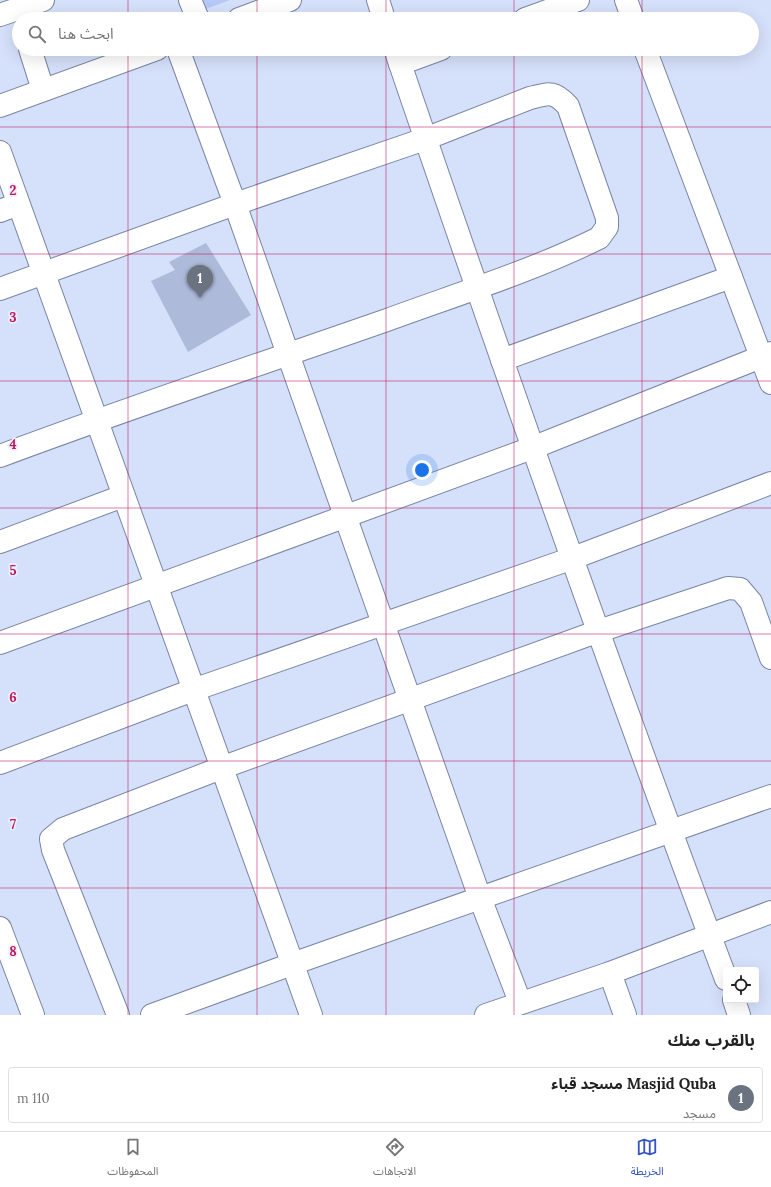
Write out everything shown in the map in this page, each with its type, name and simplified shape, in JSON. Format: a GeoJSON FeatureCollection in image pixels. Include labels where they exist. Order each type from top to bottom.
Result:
{"type":"FeatureCollection","features":[{"type":"Feature","properties":{"kind":"street"},"geometry":{"type":"LineString","coordinates":[[16,12],[43,0]]}},
{"type":"Feature","properties":{"kind":"street"},"geometry":{"type":"LineString","coordinates":[[190,0],[195,12]]}},
{"type":"Feature","properties":{"kind":"street"},"geometry":{"type":"LineString","coordinates":[[258,12],[290,0]]}},
{"type":"Feature","properties":{"kind":"street"},"geometry":{"type":"LineString","coordinates":[[378,0],[382,12]]}},
{"type":"Feature","properties":{"kind":"street"},"geometry":{"type":"LineString","coordinates":[[545,12],[578,0]]}},
{"type":"Feature","properties":{"kind":"street"},"geometry":{"type":"LineString","coordinates":[[626,0],[630,12]]}},
{"type":"Feature","properties":{"kind":"street"},"geometry":{"type":"LineString","coordinates":[[32,56],[43,90]]}},
{"type":"Feature","properties":{"kind":"street"},"geometry":{"type":"LineString","coordinates":[[0,106],[138,56]]}},
{"type":"Feature","properties":{"kind":"street"},"geometry":{"type":"LineString","coordinates":[[181,56],[289,355],[480,898],[520,1002]]}},
{"type":"Feature","properties":{"kind":"street"},"geometry":{"type":"LineString","coordinates":[[397,56],[532,448],[573,558],[670,831],[723,971]]}},
{"type":"Feature","properties":{"kind":"street"},"geometry":{"type":"LineString","coordinates":[[648,56],[731,277],[766,354],[771,383]]}},
{"type":"Feature","properties":{"kind":"street"},"geometry":{"type":"LineString","coordinates":[[0,289],[235,204],[425,139],[530,98],[548,94],[558,95],[568,106],[607,218],[606,231],[600,238],[477,288],[289,355],[96,420],[0,456]]}},
{"type":"Feature","properties":{"kind":"street"},"geometry":{"type":"LineString","coordinates":[[0,152],[9,208],[43,274],[310,1015]]}},
{"type":"Feature","properties":{"kind":"street"},"geometry":{"type":"LineString","coordinates":[[502,360],[731,277]]}},
{"type":"Feature","properties":{"kind":"street"},"geometry":{"type":"LineString","coordinates":[[0,643],[532,448],[766,354]]}},
{"type":"Feature","properties":{"kind":"street"},"geometry":{"type":"LineString","coordinates":[[0,763],[193,690],[573,558],[771,483]]}},
{"type":"Feature","properties":{"kind":"street"},"geometry":{"type":"LineString","coordinates":[[0,542],[123,496]]}},
{"type":"Feature","properties":{"kind":"street"},"geometry":{"type":"LineString","coordinates":[[118,1015],[62,873],[51,839],[63,829],[80,821],[221,768],[599,631],[716,591],[734,588],[740,589],[751,602],[771,658]]}},
{"type":"Feature","properties":{"kind":"street"},"geometry":{"type":"LineString","coordinates":[[152,1015],[292,964],[771,796]]}},
{"type":"Feature","properties":{"kind":"street"},"geometry":{"type":"LineString","coordinates":[[486,1015],[520,1002],[610,973],[709,934],[771,912]]}},
{"type":"Feature","properties":{"kind":"street"},"geometry":{"type":"LineString","coordinates":[[0,928],[33,1015]]}},
{"type":"Feature","properties":{"kind":"street"},"geometry":{"type":"LineString","coordinates":[[610,973],[625,1015]]}},
{"type":"Feature","properties":{"kind":"street"},"geometry":{"type":"LineString","coordinates":[[735,1003],[739,1015]]}},
{"type":"Feature","properties":{"kind":"shaded area"},"geometry":{"type":"Polygon","coordinates":[[[190,0],[230,0],[198,12],[195,12],[190,0]]]}},
{"type":"Feature","properties":{"kind":"building"},"geometry":{"type":"Polygon","coordinates":[[[206,243],[251,315],[188,352],[151,281],[175,270],[169,262],[206,243]]]}},
{"type":"Feature","properties":{"kind":"place","name":"Masjid Quba مسجد قباء"},"geometry":{"type":"Point","coordinates":[200,298]}}]}
